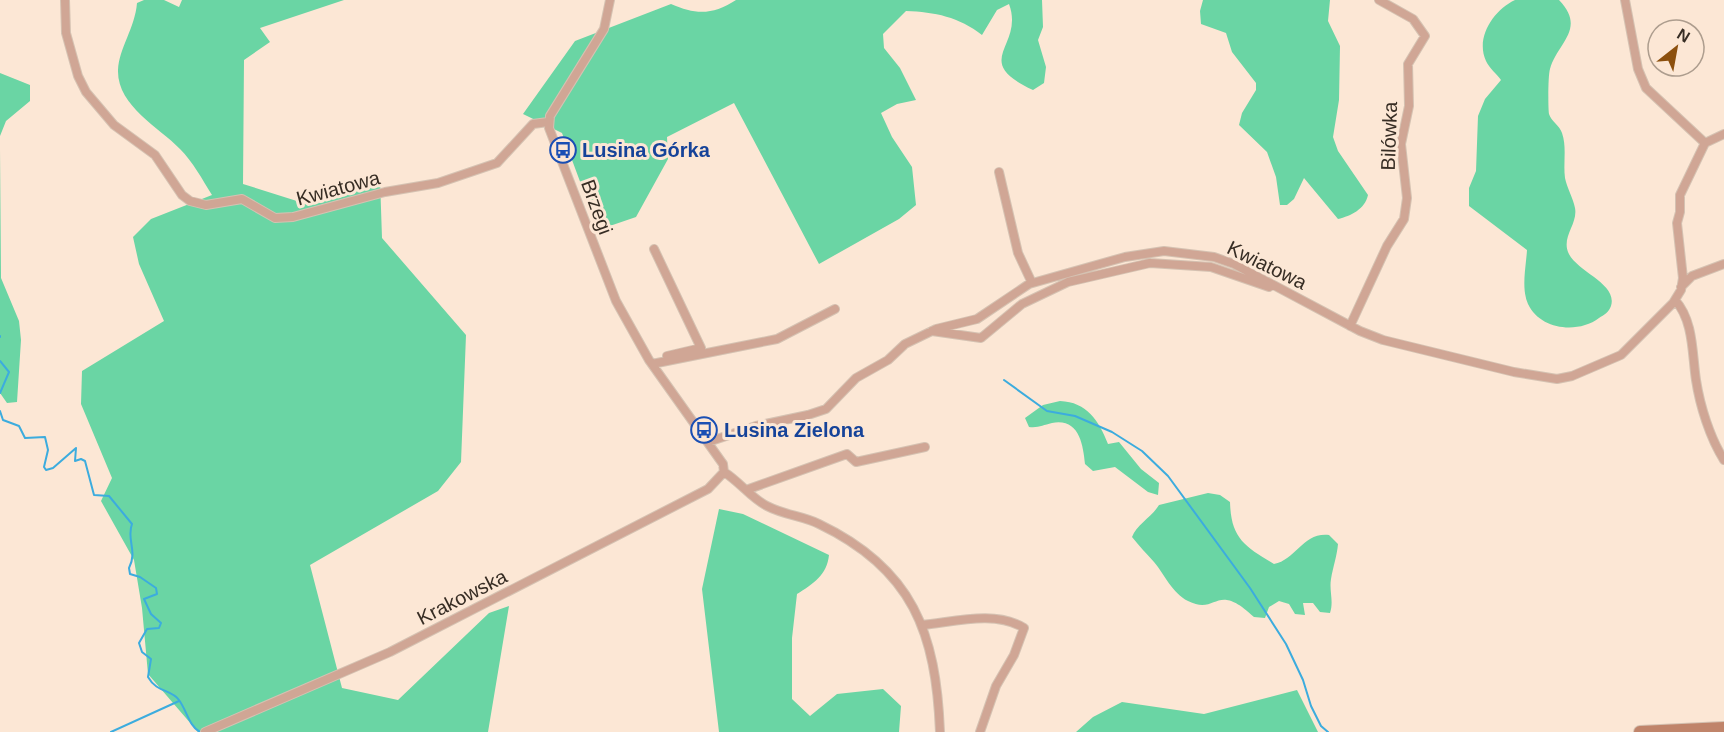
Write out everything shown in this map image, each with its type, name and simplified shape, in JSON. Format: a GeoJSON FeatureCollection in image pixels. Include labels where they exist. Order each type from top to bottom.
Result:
{"type":"FeatureCollection","features":[{"type":"Feature","properties":{"kind":"street","name":"Kwiatowa"},"geometry":{"type":"LineString","coordinates":[[65,0],[66,33],[78,75],[86,92],[114,126],[155,155],[182,195],[206,206],[242,199],[275,218],[293,218],[385,192],[438,183],[497,163],[533,124],[548,122]]}},
{"type":"Feature","properties":{"kind":"street"},"geometry":{"type":"LineString","coordinates":[[548,122],[604,29],[610,0]]}},
{"type":"Feature","properties":{"kind":"street","name":"Bilówka"},"geometry":{"type":"LineString","coordinates":[[1350,326],[1387,246],[1404,219],[1407,198],[1401,144],[1409,106],[1408,64],[1425,36],[1413,20],[1379,0]]}},
{"type":"Feature","properties":{"kind":"street"},"geometry":{"type":"LineString","coordinates":[[1625,0],[1638,69],[1646,88],[1705,143]]}},
{"type":"Feature","properties":{"kind":"street","name":"Brzegi"},"geometry":{"type":"LineString","coordinates":[[548,122],[587,230],[616,301],[651,362],[723,464],[724,472]]}},
{"type":"Feature","properties":{"kind":"street"},"geometry":{"type":"LineString","coordinates":[[1681,287],[1682,270],[1677,223],[1680,212],[1680,195],[1705,143],[1724,134]]}},
{"type":"Feature","properties":{"kind":"street"},"geometry":{"type":"LineString","coordinates":[[999,172],[1018,253],[1032,283]]}},
{"type":"Feature","properties":{"kind":"street"},"geometry":{"type":"LineString","coordinates":[[651,362],[701,348],[654,249]]}},
{"type":"Feature","properties":{"kind":"street","name":"Kwiatowa"},"geometry":{"type":"LineString","coordinates":[[708,442],[756,426],[825,409],[856,378],[888,360],[905,344],[932,331],[977,319],[1017,290],[1032,283],[1125,258],[1164,251],[1214,257],[1234,264],[1350,326],[1383,340],[1439,355],[1557,379],[1572,376],[1621,355],[1675,300],[1681,287]]}},
{"type":"Feature","properties":{"kind":"street"},"geometry":{"type":"LineString","coordinates":[[932,331],[981,338],[1022,304],[1068,282],[1150,263],[1215,268],[1304,301]]}},
{"type":"Feature","properties":{"kind":"street"},"geometry":{"type":"LineString","coordinates":[[1681,287],[1692,276],[1724,264]]}},
{"type":"Feature","properties":{"kind":"street"},"geometry":{"type":"LineString","coordinates":[[1675,300],[1682,308],[1691,338],[1701,402],[1724,460]]}},
{"type":"Feature","properties":{"kind":"street"},"geometry":{"type":"LineString","coordinates":[[651,362],[777,339],[836,309]]}},
{"type":"Feature","properties":{"kind":"street"},"geometry":{"type":"LineString","coordinates":[[746,490],[847,454],[856,462],[925,447]]}},
{"type":"Feature","properties":{"kind":"street"},"geometry":{"type":"LineString","coordinates":[[724,472],[769,507],[818,523],[870,554],[905,592],[922,625],[938,684],[940,732]]}},
{"type":"Feature","properties":{"kind":"street","name":"Krakowska"},"geometry":{"type":"LineString","coordinates":[[205,732],[390,652],[708,489],[724,472]]}},
{"type":"Feature","properties":{"kind":"street"},"geometry":{"type":"LineString","coordinates":[[922,625],[988,618],[1010,621],[1024,628],[1014,655],[996,686],[980,732]]}},
{"type":"Feature","properties":{"kind":"street"},"geometry":{"type":"LineString","coordinates":[[1640,732],[1724,728]]}},
{"type":"Feature","properties":{"kind":"green space"},"geometry":{"type":"Polygon","coordinates":[[[144,0],[164,0],[179,7],[182,0],[344,0],[260,28],[270,42],[244,60],[243,184],[300,202],[352,181],[380,179],[382,238],[466,335],[461,462],[438,491],[310,565],[342,688],[398,700],[489,613],[509,606],[488,732],[198,732],[148,674],[142,608],[134,560],[101,501],[112,478],[81,404],[82,371],[164,321],[139,264],[133,237],[151,219],[212,195],[185,154],[141,115],[124,94],[120,83],[118,70],[121,54],[137,3],[144,0]]]}},
{"type":"Feature","properties":{"kind":"green space"},"geometry":{"type":"Polygon","coordinates":[[[736,0],[1042,0],[1043,27],[1038,40],[1046,67],[1044,83],[1033,90],[1004,70],[1003,52],[1011,31],[1012,19],[1009,4],[997,10],[982,35],[946,17],[906,11],[883,34],[884,48],[900,68],[916,100],[897,104],[881,113],[892,137],[912,167],[916,205],[899,219],[819,264],[734,103],[667,137],[668,159],[636,217],[598,230],[562,133],[523,114],[575,41],[671,4],[696,12],[704,12],[728,5],[736,0]]]}},
{"type":"Feature","properties":{"kind":"green space"},"geometry":{"type":"Polygon","coordinates":[[[1203,0],[1330,0],[1328,21],[1340,46],[1339,100],[1333,137],[1338,151],[1368,195],[1364,204],[1357,211],[1338,219],[1304,178],[1294,199],[1287,205],[1280,205],[1276,177],[1267,152],[1239,125],[1242,113],[1256,90],[1256,83],[1232,52],[1226,33],[1201,24],[1200,11],[1203,0]]]}},
{"type":"Feature","properties":{"kind":"green space"},"geometry":{"type":"Polygon","coordinates":[[[1515,0],[1559,0],[1567,10],[1570,19],[1568,36],[1550,69],[1548,92],[1549,114],[1561,130],[1563,138],[1565,178],[1575,208],[1567,246],[1572,259],[1603,284],[1611,298],[1611,306],[1606,313],[1581,326],[1560,327],[1550,324],[1534,313],[1528,304],[1525,291],[1527,250],[1469,206],[1469,188],[1476,171],[1478,116],[1485,99],[1501,80],[1486,61],[1483,52],[1485,34],[1488,25],[1500,10],[1515,0]]]}},
{"type":"Feature","properties":{"kind":"green space"},"geometry":{"type":"Polygon","coordinates":[[[0,73],[30,85],[30,101],[6,121],[0,136],[0,73]]]}},
{"type":"Feature","properties":{"kind":"green space"},"geometry":{"type":"Polygon","coordinates":[[[0,150],[1,278],[19,321],[21,340],[17,402],[7,403],[0,393],[0,150]]]}},
{"type":"Feature","properties":{"kind":"green space"},"geometry":{"type":"Polygon","coordinates":[[[1060,401],[1078,405],[1091,414],[1108,444],[1119,442],[1141,469],[1159,483],[1158,495],[1148,492],[1115,467],[1093,471],[1085,464],[1078,434],[1068,424],[1052,423],[1029,427],[1025,418],[1043,405],[1060,401]]]}},
{"type":"Feature","properties":{"kind":"green space"},"geometry":{"type":"Polygon","coordinates":[[[1208,493],[1220,495],[1230,502],[1236,533],[1247,546],[1274,564],[1288,557],[1313,538],[1329,535],[1338,544],[1331,579],[1330,613],[1320,612],[1313,603],[1303,603],[1305,615],[1295,614],[1289,604],[1279,601],[1269,607],[1265,618],[1254,617],[1231,601],[1224,600],[1205,605],[1182,598],[1132,537],[1137,528],[1159,505],[1208,493]]]}},
{"type":"Feature","properties":{"kind":"green space"},"geometry":{"type":"Polygon","coordinates":[[[719,509],[743,514],[829,555],[825,568],[814,583],[797,594],[792,638],[792,699],[810,716],[837,694],[883,689],[901,706],[899,732],[719,732],[702,589],[719,509]]]}},
{"type":"Feature","properties":{"kind":"green space"},"geometry":{"type":"Polygon","coordinates":[[[1297,690],[1318,732],[1076,732],[1093,717],[1122,702],[1204,714],[1297,690]]]}},
{"type":"Feature","properties":{"kind":"waterway"},"geometry":{"type":"LineString","coordinates":[[0,361],[9,372],[0,393]]}},
{"type":"Feature","properties":{"kind":"waterway"},"geometry":{"type":"LineString","coordinates":[[1004,380],[1047,411],[1075,416],[1112,432],[1142,451],[1168,476],[1250,588],[1286,644],[1303,680],[1311,706],[1321,726],[1328,732]]}},
{"type":"Feature","properties":{"kind":"waterway"},"geometry":{"type":"LineString","coordinates":[[0,411],[3,420],[19,426],[25,438],[45,437],[48,450],[44,467],[46,470],[53,468],[76,448],[75,461],[81,459],[85,461],[94,495],[109,496],[132,524],[130,574],[140,577],[156,588],[157,594],[144,599],[151,614],[161,623],[159,628],[147,629],[139,643],[142,652],[151,659],[148,677],[156,686],[176,697],[193,726],[200,732]]}},
{"type":"Feature","properties":{"kind":"waterway"},"geometry":{"type":"LineString","coordinates":[[111,732],[179,701]]}},
{"type":"Feature","properties":{"kind":"place","name":"Lusina Górka"},"geometry":{"type":"Point","coordinates":[563,150]}},
{"type":"Feature","properties":{"kind":"place","name":"Lusina Zielona"},"geometry":{"type":"Point","coordinates":[704,430]}}]}
